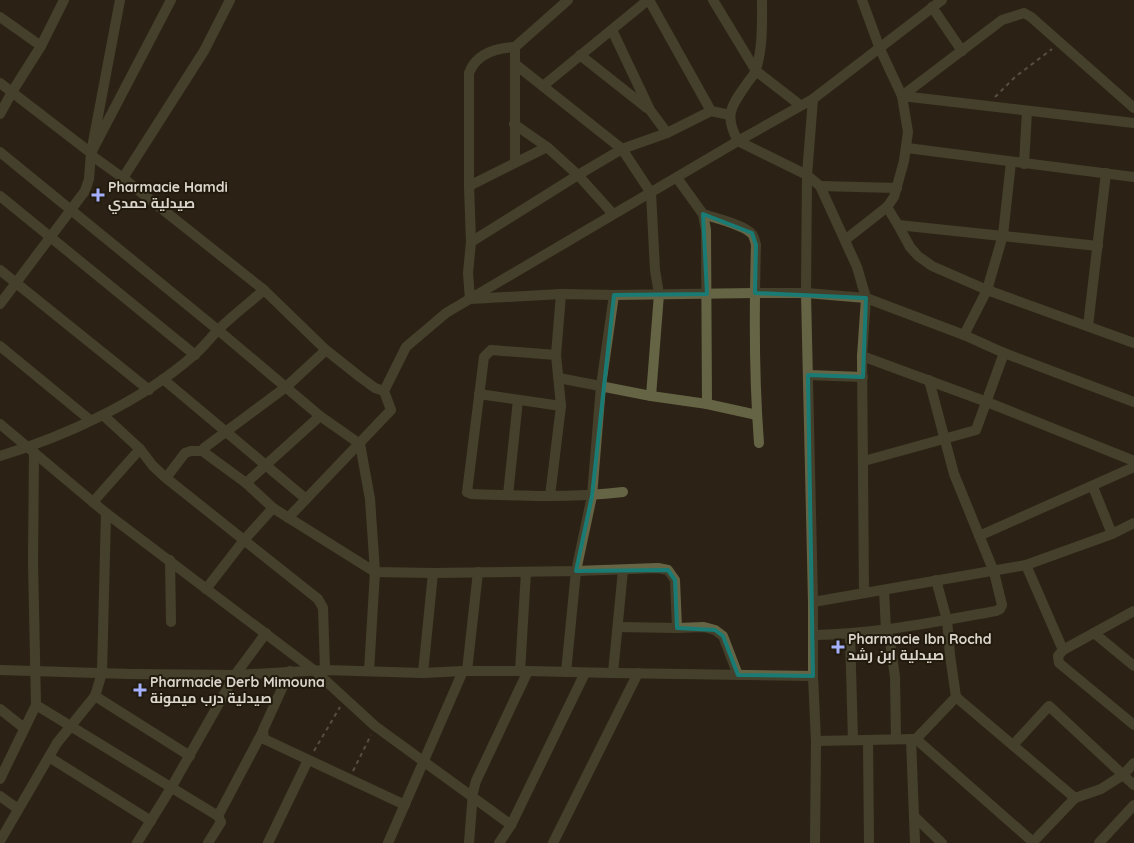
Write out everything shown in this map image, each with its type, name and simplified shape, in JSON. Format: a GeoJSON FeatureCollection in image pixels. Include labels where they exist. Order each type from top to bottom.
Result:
{"type":"FeatureCollection","features":[{"type":"Feature","properties":{"kind":"street"},"geometry":{"type":"LineString","coordinates":[[0,114],[41,46],[64,0]]}},
{"type":"Feature","properties":{"kind":"street"},"geometry":{"type":"LineString","coordinates":[[0,304],[85,191],[89,179],[91,154],[120,0]]}},
{"type":"Feature","properties":{"kind":"street"},"geometry":{"type":"LineString","coordinates":[[91,154],[170,0]]}},
{"type":"Feature","properties":{"kind":"street"},"geometry":{"type":"LineString","coordinates":[[123,178],[204,51],[230,0]]}},
{"type":"Feature","properties":{"kind":"street"},"geometry":{"type":"LineString","coordinates":[[470,299],[468,273],[471,242],[468,186],[469,73],[473,63],[484,54],[504,47],[514,47],[568,0]]}},
{"type":"Feature","properties":{"kind":"street"},"geometry":{"type":"LineString","coordinates":[[543,86],[648,0],[711,111]]}},
{"type":"Feature","properties":{"kind":"street"},"geometry":{"type":"LineString","coordinates":[[713,0],[756,71],[800,105]]}},
{"type":"Feature","properties":{"kind":"street"},"geometry":{"type":"LineString","coordinates":[[762,0],[760,54],[756,71],[732,107],[730,115],[731,128],[738,141],[807,175],[820,186],[857,267],[866,298],[862,356],[864,593]]}},
{"type":"Feature","properties":{"kind":"street"},"geometry":{"type":"LineString","coordinates":[[845,240],[887,207],[894,198],[908,132],[902,96],[880,49],[862,0]]}},
{"type":"Feature","properties":{"kind":"street"},"geometry":{"type":"LineString","coordinates":[[288,518],[360,444],[390,410],[384,391],[406,347],[446,313],[813,99],[942,0]]}},
{"type":"Feature","properties":{"kind":"street"},"geometry":{"type":"LineString","coordinates":[[932,6],[962,51]]}},
{"type":"Feature","properties":{"kind":"street"},"geometry":{"type":"LineString","coordinates":[[902,96],[1002,20],[1024,13],[1031,17],[1134,108]]}},
{"type":"Feature","properties":{"kind":"street"},"geometry":{"type":"LineString","coordinates":[[0,17],[41,46]]}},
{"type":"Feature","properties":{"kind":"street"},"geometry":{"type":"LineString","coordinates":[[612,30],[650,110],[667,133]]}},
{"type":"Feature","properties":{"kind":"street"},"geometry":{"type":"LineString","coordinates":[[514,47],[515,162]]}},
{"type":"Feature","properties":{"kind":"street"},"geometry":{"type":"LineString","coordinates":[[580,55],[650,110]]}},
{"type":"Feature","properties":{"kind":"street"},"geometry":{"type":"LineString","coordinates":[[515,64],[622,149],[651,193],[655,270],[659,294],[651,396]]}},
{"type":"Feature","properties":{"kind":"street"},"geometry":{"type":"LineString","coordinates":[[0,83],[264,290],[326,350],[375,388],[384,391]]}},
{"type":"Feature","properties":{"kind":"street"},"geometry":{"type":"LineString","coordinates":[[902,96],[1134,124]]}},
{"type":"Feature","properties":{"kind":"street"},"geometry":{"type":"LineString","coordinates":[[813,99],[807,175],[806,293],[814,602],[815,843]]}},
{"type":"Feature","properties":{"kind":"street"},"geometry":{"type":"LineString","coordinates":[[471,242],[622,149],[667,133],[711,111],[730,115]]}},
{"type":"Feature","properties":{"kind":"street"},"geometry":{"type":"LineString","coordinates":[[1024,164],[1027,112]]}},
{"type":"Feature","properties":{"kind":"street"},"geometry":{"type":"LineString","coordinates":[[514,124],[547,147],[578,175],[613,214]]}},
{"type":"Feature","properties":{"kind":"street"},"geometry":{"type":"LineString","coordinates":[[468,186],[547,147]]}},
{"type":"Feature","properties":{"kind":"street"},"geometry":{"type":"LineString","coordinates":[[906,148],[1134,177]]}},
{"type":"Feature","properties":{"kind":"street"},"geometry":{"type":"LineString","coordinates":[[0,152],[320,416],[360,444],[370,499],[375,572],[369,671]]}},
{"type":"Feature","properties":{"kind":"street"},"geometry":{"type":"LineString","coordinates":[[964,335],[987,290],[1003,235],[1011,162]]}},
{"type":"Feature","properties":{"kind":"street"},"geometry":{"type":"LineString","coordinates":[[1088,326],[1106,173]]}},
{"type":"Feature","properties":{"kind":"street"},"geometry":{"type":"LineString","coordinates":[[677,178],[704,214],[706,230],[707,404]]}},
{"type":"Feature","properties":{"kind":"street"},"geometry":{"type":"LineString","coordinates":[[820,186],[897,188]]}},
{"type":"Feature","properties":{"kind":"street"},"geometry":{"type":"LineString","coordinates":[[0,196],[195,355]]}},
{"type":"Feature","properties":{"kind":"street"},"geometry":{"type":"LineString","coordinates":[[887,207],[910,247],[918,256],[932,266],[987,290],[1134,343]]}},
{"type":"Feature","properties":{"kind":"street"},"geometry":{"type":"LineString","coordinates":[[704,214],[752,233],[756,245],[755,293],[759,443]]}},
{"type":"Feature","properties":{"kind":"street"},"geometry":{"type":"LineString","coordinates":[[898,225],[1098,246]]}},
{"type":"Feature","properties":{"kind":"street"},"geometry":{"type":"LineString","coordinates":[[0,270],[148,390]]}},
{"type":"Feature","properties":{"kind":"street"},"geometry":{"type":"LineString","coordinates":[[0,456],[31,450],[103,415],[148,390],[195,355],[218,330],[264,290]]}},
{"type":"Feature","properties":{"kind":"street"},"geometry":{"type":"LineString","coordinates":[[470,299],[561,294],[755,293],[806,293],[866,298],[1134,402]]}},
{"type":"Feature","properties":{"kind":"street"},"geometry":{"type":"LineString","coordinates":[[550,496],[561,406],[556,355],[561,294]]}},
{"type":"Feature","properties":{"kind":"street"},"geometry":{"type":"LineString","coordinates":[[566,672],[576,571],[592,496],[601,386],[614,295]]}},
{"type":"Feature","properties":{"kind":"street"},"geometry":{"type":"LineString","coordinates":[[0,346],[90,420]]}},
{"type":"Feature","properties":{"kind":"street"},"geometry":{"type":"LineString","coordinates":[[203,451],[206,446],[286,387],[326,350]]}},
{"type":"Feature","properties":{"kind":"street"},"geometry":{"type":"LineString","coordinates":[[556,355],[490,350],[486,353],[482,362],[467,492],[472,494],[508,496],[592,496],[623,492]]}},
{"type":"Feature","properties":{"kind":"street"},"geometry":{"type":"LineString","coordinates":[[864,461],[976,430],[1004,353]]}},
{"type":"Feature","properties":{"kind":"street"},"geometry":{"type":"LineString","coordinates":[[862,356],[986,402],[1134,461]]}},
{"type":"Feature","properties":{"kind":"street"},"geometry":{"type":"LineString","coordinates":[[808,374],[863,377]]}},
{"type":"Feature","properties":{"kind":"street"},"geometry":{"type":"LineString","coordinates":[[558,378],[651,396],[707,404],[757,415]]}},
{"type":"Feature","properties":{"kind":"street"},"geometry":{"type":"LineString","coordinates":[[163,379],[306,499]]}},
{"type":"Feature","properties":{"kind":"street"},"geometry":{"type":"LineString","coordinates":[[814,634],[886,631],[996,612],[1000,609],[1002,604],[994,572],[954,474],[929,380]]}},
{"type":"Feature","properties":{"kind":"street"},"geometry":{"type":"LineString","coordinates":[[479,394],[561,406]]}},
{"type":"Feature","properties":{"kind":"street"},"geometry":{"type":"LineString","coordinates":[[508,496],[518,400]]}},
{"type":"Feature","properties":{"kind":"street"},"geometry":{"type":"LineString","coordinates":[[103,415],[140,449],[153,466],[166,478],[318,599],[323,608],[320,671]]}},
{"type":"Feature","properties":{"kind":"street"},"geometry":{"type":"LineString","coordinates":[[246,483],[320,416]]}},
{"type":"Feature","properties":{"kind":"street"},"geometry":{"type":"LineString","coordinates":[[0,424],[106,513],[206,589],[320,671],[344,699],[375,726],[511,825]]}},
{"type":"Feature","properties":{"kind":"street"},"geometry":{"type":"LineString","coordinates":[[93,502],[140,449]]}},
{"type":"Feature","properties":{"kind":"street"},"geometry":{"type":"LineString","coordinates":[[0,779],[36,704],[37,672],[31,450]]}},
{"type":"Feature","properties":{"kind":"street"},"geometry":{"type":"LineString","coordinates":[[166,478],[185,453],[203,451],[246,483],[273,508],[375,572],[526,572],[658,568],[668,570],[675,580],[676,628]]}},
{"type":"Feature","properties":{"kind":"street"},"geometry":{"type":"LineString","coordinates":[[979,536],[1134,468]]}},
{"type":"Feature","properties":{"kind":"street"},"geometry":{"type":"LineString","coordinates":[[1093,487],[1112,534]]}},
{"type":"Feature","properties":{"kind":"street"},"geometry":{"type":"LineString","coordinates":[[206,589],[244,540],[273,508]]}},
{"type":"Feature","properties":{"kind":"street"},"geometry":{"type":"LineString","coordinates":[[0,841],[63,735],[73,726],[95,696],[102,673],[106,513]]}},
{"type":"Feature","properties":{"kind":"street"},"geometry":{"type":"LineString","coordinates":[[814,602],[1026,565],[1112,534],[1134,524]]}},
{"type":"Feature","properties":{"kind":"street"},"geometry":{"type":"LineString","coordinates":[[170,560],[171,622]]}},
{"type":"Feature","properties":{"kind":"street"},"geometry":{"type":"LineString","coordinates":[[1026,565],[1063,650]]}},
{"type":"Feature","properties":{"kind":"street"},"geometry":{"type":"LineString","coordinates":[[613,674],[623,570]]}},
{"type":"Feature","properties":{"kind":"street"},"geometry":{"type":"LineString","coordinates":[[388,843],[423,761],[465,671],[478,572]]}},
{"type":"Feature","properties":{"kind":"street"},"geometry":{"type":"LineString","coordinates":[[469,843],[474,799],[473,792],[476,782],[524,671],[526,572]]}},
{"type":"Feature","properties":{"kind":"street"},"geometry":{"type":"LineString","coordinates":[[423,673],[433,573]]}},
{"type":"Feature","properties":{"kind":"street"},"geometry":{"type":"LineString","coordinates":[[936,580],[947,620],[956,697],[1075,798]]}},
{"type":"Feature","properties":{"kind":"street"},"geometry":{"type":"LineString","coordinates":[[884,590],[886,631],[890,641],[895,677],[896,739]]}},
{"type":"Feature","properties":{"kind":"street"},"geometry":{"type":"LineString","coordinates":[[1134,611],[1063,650],[1058,656],[1060,664],[1134,725]]}},
{"type":"Feature","properties":{"kind":"street"},"geometry":{"type":"LineString","coordinates":[[618,627],[704,627],[715,630],[723,636],[738,675]]}},
{"type":"Feature","properties":{"kind":"street"},"geometry":{"type":"LineString","coordinates":[[137,843],[190,756],[235,675],[266,633]]}},
{"type":"Feature","properties":{"kind":"street"},"geometry":{"type":"LineString","coordinates":[[1094,633],[1134,666]]}},
{"type":"Feature","properties":{"kind":"street"},"geometry":{"type":"LineString","coordinates":[[850,634],[853,740]]}},
{"type":"Feature","properties":{"kind":"street"},"geometry":{"type":"LineString","coordinates":[[0,670],[235,675],[290,671],[423,673],[524,671],[813,676]]}},
{"type":"Feature","properties":{"kind":"street"},"geometry":{"type":"LineString","coordinates":[[218,816],[263,730],[290,671]]}},
{"type":"Feature","properties":{"kind":"street"},"geometry":{"type":"LineString","coordinates":[[500,843],[511,825],[585,673]]}},
{"type":"Feature","properties":{"kind":"street"},"geometry":{"type":"LineString","coordinates":[[553,843],[638,673]]}},
{"type":"Feature","properties":{"kind":"street"},"geometry":{"type":"LineString","coordinates":[[95,696],[190,756]]}},
{"type":"Feature","properties":{"kind":"street"},"geometry":{"type":"LineString","coordinates":[[915,843],[914,739],[956,697]]}},
{"type":"Feature","properties":{"kind":"street"},"geometry":{"type":"LineString","coordinates":[[36,704],[218,816],[221,822],[208,843]]}},
{"type":"Feature","properties":{"kind":"street"},"geometry":{"type":"LineString","coordinates":[[1014,746],[1049,706],[1134,785]]}},
{"type":"Feature","properties":{"kind":"street"},"geometry":{"type":"LineString","coordinates":[[0,709],[24,728]]}},
{"type":"Feature","properties":{"kind":"street"},"geometry":{"type":"LineString","coordinates":[[263,730],[264,740],[404,805]]}},
{"type":"Feature","properties":{"kind":"street"},"geometry":{"type":"LineString","coordinates":[[816,741],[914,739],[1033,843],[1075,798],[1101,789],[1123,775],[1134,763]]}},
{"type":"Feature","properties":{"kind":"street"},"geometry":{"type":"LineString","coordinates":[[868,740],[869,843]]}},
{"type":"Feature","properties":{"kind":"street"},"geometry":{"type":"LineString","coordinates":[[49,757],[151,821]]}},
{"type":"Feature","properties":{"kind":"street"},"geometry":{"type":"LineString","coordinates":[[268,843],[308,760]]}},
{"type":"Feature","properties":{"kind":"street"},"geometry":{"type":"LineString","coordinates":[[0,796],[18,809]]}},
{"type":"Feature","properties":{"kind":"street"},"geometry":{"type":"LineString","coordinates":[[1099,843],[1134,804]]}},
{"type":"Feature","properties":{"kind":"street"},"geometry":{"type":"LineString","coordinates":[[915,817],[942,843]]}},
{"type":"Feature","properties":{"kind":"path"},"geometry":{"type":"LineString","coordinates":[[986,106],[1015,77],[1060,43]]}},
{"type":"Feature","properties":{"kind":"path"},"geometry":{"type":"LineString","coordinates":[[308,760],[344,699]]}},
{"type":"Feature","properties":{"kind":"path"},"geometry":{"type":"LineString","coordinates":[[349,778],[375,726]]}},
{"type":"Feature","properties":{"kind":"highlighted area"},"geometry":{"type":"Polygon","coordinates":[[[703,214],[752,233],[756,245],[755,293],[866,298],[863,377],[808,375],[813,676],[738,675],[723,636],[715,630],[677,628],[675,580],[668,570],[576,571],[592,496],[614,295],[707,294],[703,214]]]}},
{"type":"Feature","properties":{"kind":"place","name":"Pharmacie Hamdi صيدلية حمدي"},"geometry":{"type":"Point","coordinates":[98,195]}},
{"type":"Feature","properties":{"kind":"place","name":"Pharmacie Ibn Rochd صيدلية ابن رشد"},"geometry":{"type":"Point","coordinates":[838,647]}},
{"type":"Feature","properties":{"kind":"place","name":"Pharmacie Derb Mimouna صيدلية درب ميمونة"},"geometry":{"type":"Point","coordinates":[140,690]}}]}
